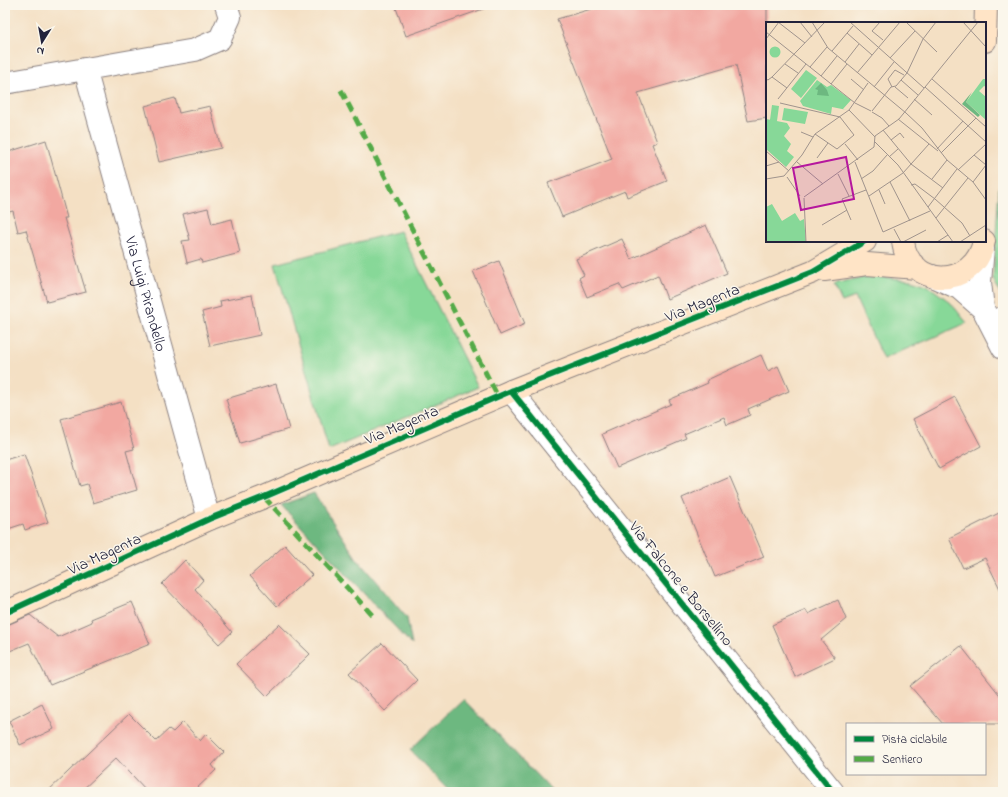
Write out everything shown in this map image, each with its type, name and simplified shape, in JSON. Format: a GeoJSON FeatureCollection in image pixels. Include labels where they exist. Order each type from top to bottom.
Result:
{"type":"FeatureCollection","features":[{"type":"Feature","properties":{"kind":"street"},"geometry":{"type":"LineString","coordinates":[[5,83],[195,50],[220,39],[230,17],[226,5]]}},
{"type":"Feature","properties":{"kind":"street"},"geometry":{"type":"LineString","coordinates":[[974,22],[976,5]]}},
{"type":"Feature","properties":{"kind":"street"},"geometry":{"type":"LineString","coordinates":[[986,5],[986,22]]}},
{"type":"Feature","properties":{"kind":"street","name":"Via Luigi Pirandello"},"geometry":{"type":"LineString","coordinates":[[85,69],[209,519]]}},
{"type":"Feature","properties":{"kind":"street"},"geometry":{"type":"LineString","coordinates":[[813,272],[863,242]]}},
{"type":"Feature","properties":{"kind":"street"},"geometry":{"type":"LineString","coordinates":[[903,242],[903,247],[908,258],[924,272],[959,288],[992,314]]}},
{"type":"Feature","properties":{"kind":"street"},"geometry":{"type":"LineString","coordinates":[[813,272],[867,264],[924,272],[945,278],[957,275],[969,269],[978,260],[984,244]]}},
{"type":"Feature","properties":{"kind":"street"},"geometry":{"type":"LineString","coordinates":[[984,244],[980,282],[1003,348]]}},
{"type":"Feature","properties":{"kind":"street","name":"Via Magenta"},"geometry":{"type":"LineString","coordinates":[[5,613],[209,519],[511,391],[813,272]]}},
{"type":"Feature","properties":{"kind":"street","name":"Via Falcone e Borsellino"},"geometry":{"type":"LineString","coordinates":[[511,391],[833,792]]}},
{"type":"Feature","properties":{"kind":"green space"},"geometry":{"type":"Polygon","coordinates":[[[1003,186],[1003,293],[1001,294],[993,279],[999,188],[1003,186]]]}},
{"type":"Feature","properties":{"kind":"green space"},"geometry":{"type":"Polygon","coordinates":[[[400,231],[478,387],[329,450],[275,264],[400,231]]]}},
{"type":"Feature","properties":{"kind":"green space"},"geometry":{"type":"Polygon","coordinates":[[[870,276],[911,280],[927,285],[950,302],[967,323],[883,359],[855,297],[842,302],[834,285],[870,276]]]}},
{"type":"Feature","properties":{"kind":"green space"},"geometry":{"type":"Polygon","coordinates":[[[314,493],[357,559],[407,618],[412,645],[281,505],[314,493]]]}},
{"type":"Feature","properties":{"kind":"green space"},"geometry":{"type":"Polygon","coordinates":[[[463,699],[553,792],[450,792],[410,750],[463,699]]]}},
{"type":"Feature","properties":{"kind":"building"},"geometry":{"type":"Polygon","coordinates":[[[395,5],[485,5],[486,8],[406,36],[395,5]]]}},
{"type":"Feature","properties":{"kind":"building"},"geometry":{"type":"Polygon","coordinates":[[[605,5],[767,5],[766,118],[748,121],[736,65],[638,93],[657,142],[652,144],[667,181],[627,197],[625,191],[562,217],[548,183],[612,159],[557,19],[605,5]]]}},
{"type":"Feature","properties":{"kind":"building"},"geometry":{"type":"Polygon","coordinates":[[[175,98],[179,113],[210,106],[221,148],[159,162],[145,106],[175,98]]]}},
{"type":"Feature","properties":{"kind":"building"},"geometry":{"type":"Polygon","coordinates":[[[46,140],[67,218],[64,218],[86,292],[47,302],[26,230],[18,232],[13,211],[5,213],[5,153],[46,140]]]}},
{"type":"Feature","properties":{"kind":"building"},"geometry":{"type":"Polygon","coordinates":[[[208,208],[212,224],[232,219],[240,253],[202,263],[201,259],[187,263],[182,241],[190,240],[183,214],[208,208]]]}},
{"type":"Feature","properties":{"kind":"building"},"geometry":{"type":"Polygon","coordinates":[[[706,225],[727,273],[667,299],[658,275],[623,290],[619,284],[587,297],[579,278],[584,275],[576,259],[622,239],[631,259],[706,225]]]}},
{"type":"Feature","properties":{"kind":"building"},"geometry":{"type":"Polygon","coordinates":[[[499,261],[525,324],[500,335],[473,271],[499,261]]]}},
{"type":"Feature","properties":{"kind":"building"},"geometry":{"type":"Polygon","coordinates":[[[252,295],[260,335],[210,346],[202,312],[221,307],[220,301],[252,295]]]}},
{"type":"Feature","properties":{"kind":"building"},"geometry":{"type":"Polygon","coordinates":[[[761,355],[768,371],[778,366],[789,391],[748,409],[750,415],[727,425],[724,417],[684,434],[686,438],[617,468],[602,434],[671,404],[669,400],[708,383],[707,380],[761,355]]]}},
{"type":"Feature","properties":{"kind":"building"},"geometry":{"type":"Polygon","coordinates":[[[276,384],[289,429],[240,443],[226,399],[276,384]]]}},
{"type":"Feature","properties":{"kind":"building"},"geometry":{"type":"Polygon","coordinates":[[[955,397],[981,446],[939,469],[913,419],[955,397]]]}},
{"type":"Feature","properties":{"kind":"building"},"geometry":{"type":"Polygon","coordinates":[[[121,402],[134,449],[126,451],[137,490],[93,503],[87,484],[80,486],[61,419],[121,402]]]}},
{"type":"Feature","properties":{"kind":"building"},"geometry":{"type":"Polygon","coordinates":[[[24,454],[48,522],[25,530],[23,524],[5,530],[5,460],[24,454]]]}},
{"type":"Feature","properties":{"kind":"building"},"geometry":{"type":"Polygon","coordinates":[[[730,477],[764,557],[715,577],[682,498],[730,477]]]}},
{"type":"Feature","properties":{"kind":"building"},"geometry":{"type":"Polygon","coordinates":[[[1003,511],[1003,595],[985,558],[963,568],[949,538],[1003,511]]]}},
{"type":"Feature","properties":{"kind":"building"},"geometry":{"type":"Polygon","coordinates":[[[285,545],[312,575],[277,606],[250,576],[285,545]]]}},
{"type":"Feature","properties":{"kind":"building"},"geometry":{"type":"Polygon","coordinates":[[[185,560],[203,580],[195,589],[232,632],[219,644],[162,584],[185,560]]]}},
{"type":"Feature","properties":{"kind":"building"},"geometry":{"type":"Polygon","coordinates":[[[838,600],[846,619],[821,640],[835,658],[795,677],[772,625],[806,610],[808,614],[838,600]]]}},
{"type":"Feature","properties":{"kind":"building"},"geometry":{"type":"Polygon","coordinates":[[[132,602],[150,644],[50,685],[29,643],[5,653],[5,626],[30,615],[58,637],[92,622],[91,619],[132,602]]]}},
{"type":"Feature","properties":{"kind":"building"},"geometry":{"type":"Polygon","coordinates":[[[279,624],[310,654],[267,696],[236,664],[279,624]]]}},
{"type":"Feature","properties":{"kind":"building"},"geometry":{"type":"Polygon","coordinates":[[[382,643],[417,680],[385,711],[349,673],[382,643]]]}},
{"type":"Feature","properties":{"kind":"building"},"geometry":{"type":"Polygon","coordinates":[[[961,646],[1003,699],[1003,724],[942,723],[910,686],[961,646]]]}},
{"type":"Feature","properties":{"kind":"building"},"geometry":{"type":"Polygon","coordinates":[[[42,704],[54,729],[20,745],[9,721],[42,704]]]}},
{"type":"Feature","properties":{"kind":"building"},"geometry":{"type":"Polygon","coordinates":[[[129,714],[156,741],[169,729],[173,732],[183,722],[200,741],[206,734],[224,752],[212,765],[216,770],[193,792],[148,792],[116,758],[80,792],[47,792],[129,714]]]}},
{"type":"Feature","properties":{"kind":"marked path"},"geometry":{"type":"LineString","coordinates":[[341,90],[498,397]]}},
{"type":"Feature","properties":{"kind":"marked path"},"geometry":{"type":"LineString","coordinates":[[264,497],[374,617]]}},
{"type":"Feature","properties":{"kind":"cycle path"},"geometry":{"type":"LineString","coordinates":[[5,613],[209,519],[264,497],[511,391],[813,272],[863,242]]}},
{"type":"Feature","properties":{"kind":"cycle path"},"geometry":{"type":"LineString","coordinates":[[511,391],[833,792]]}}]}
